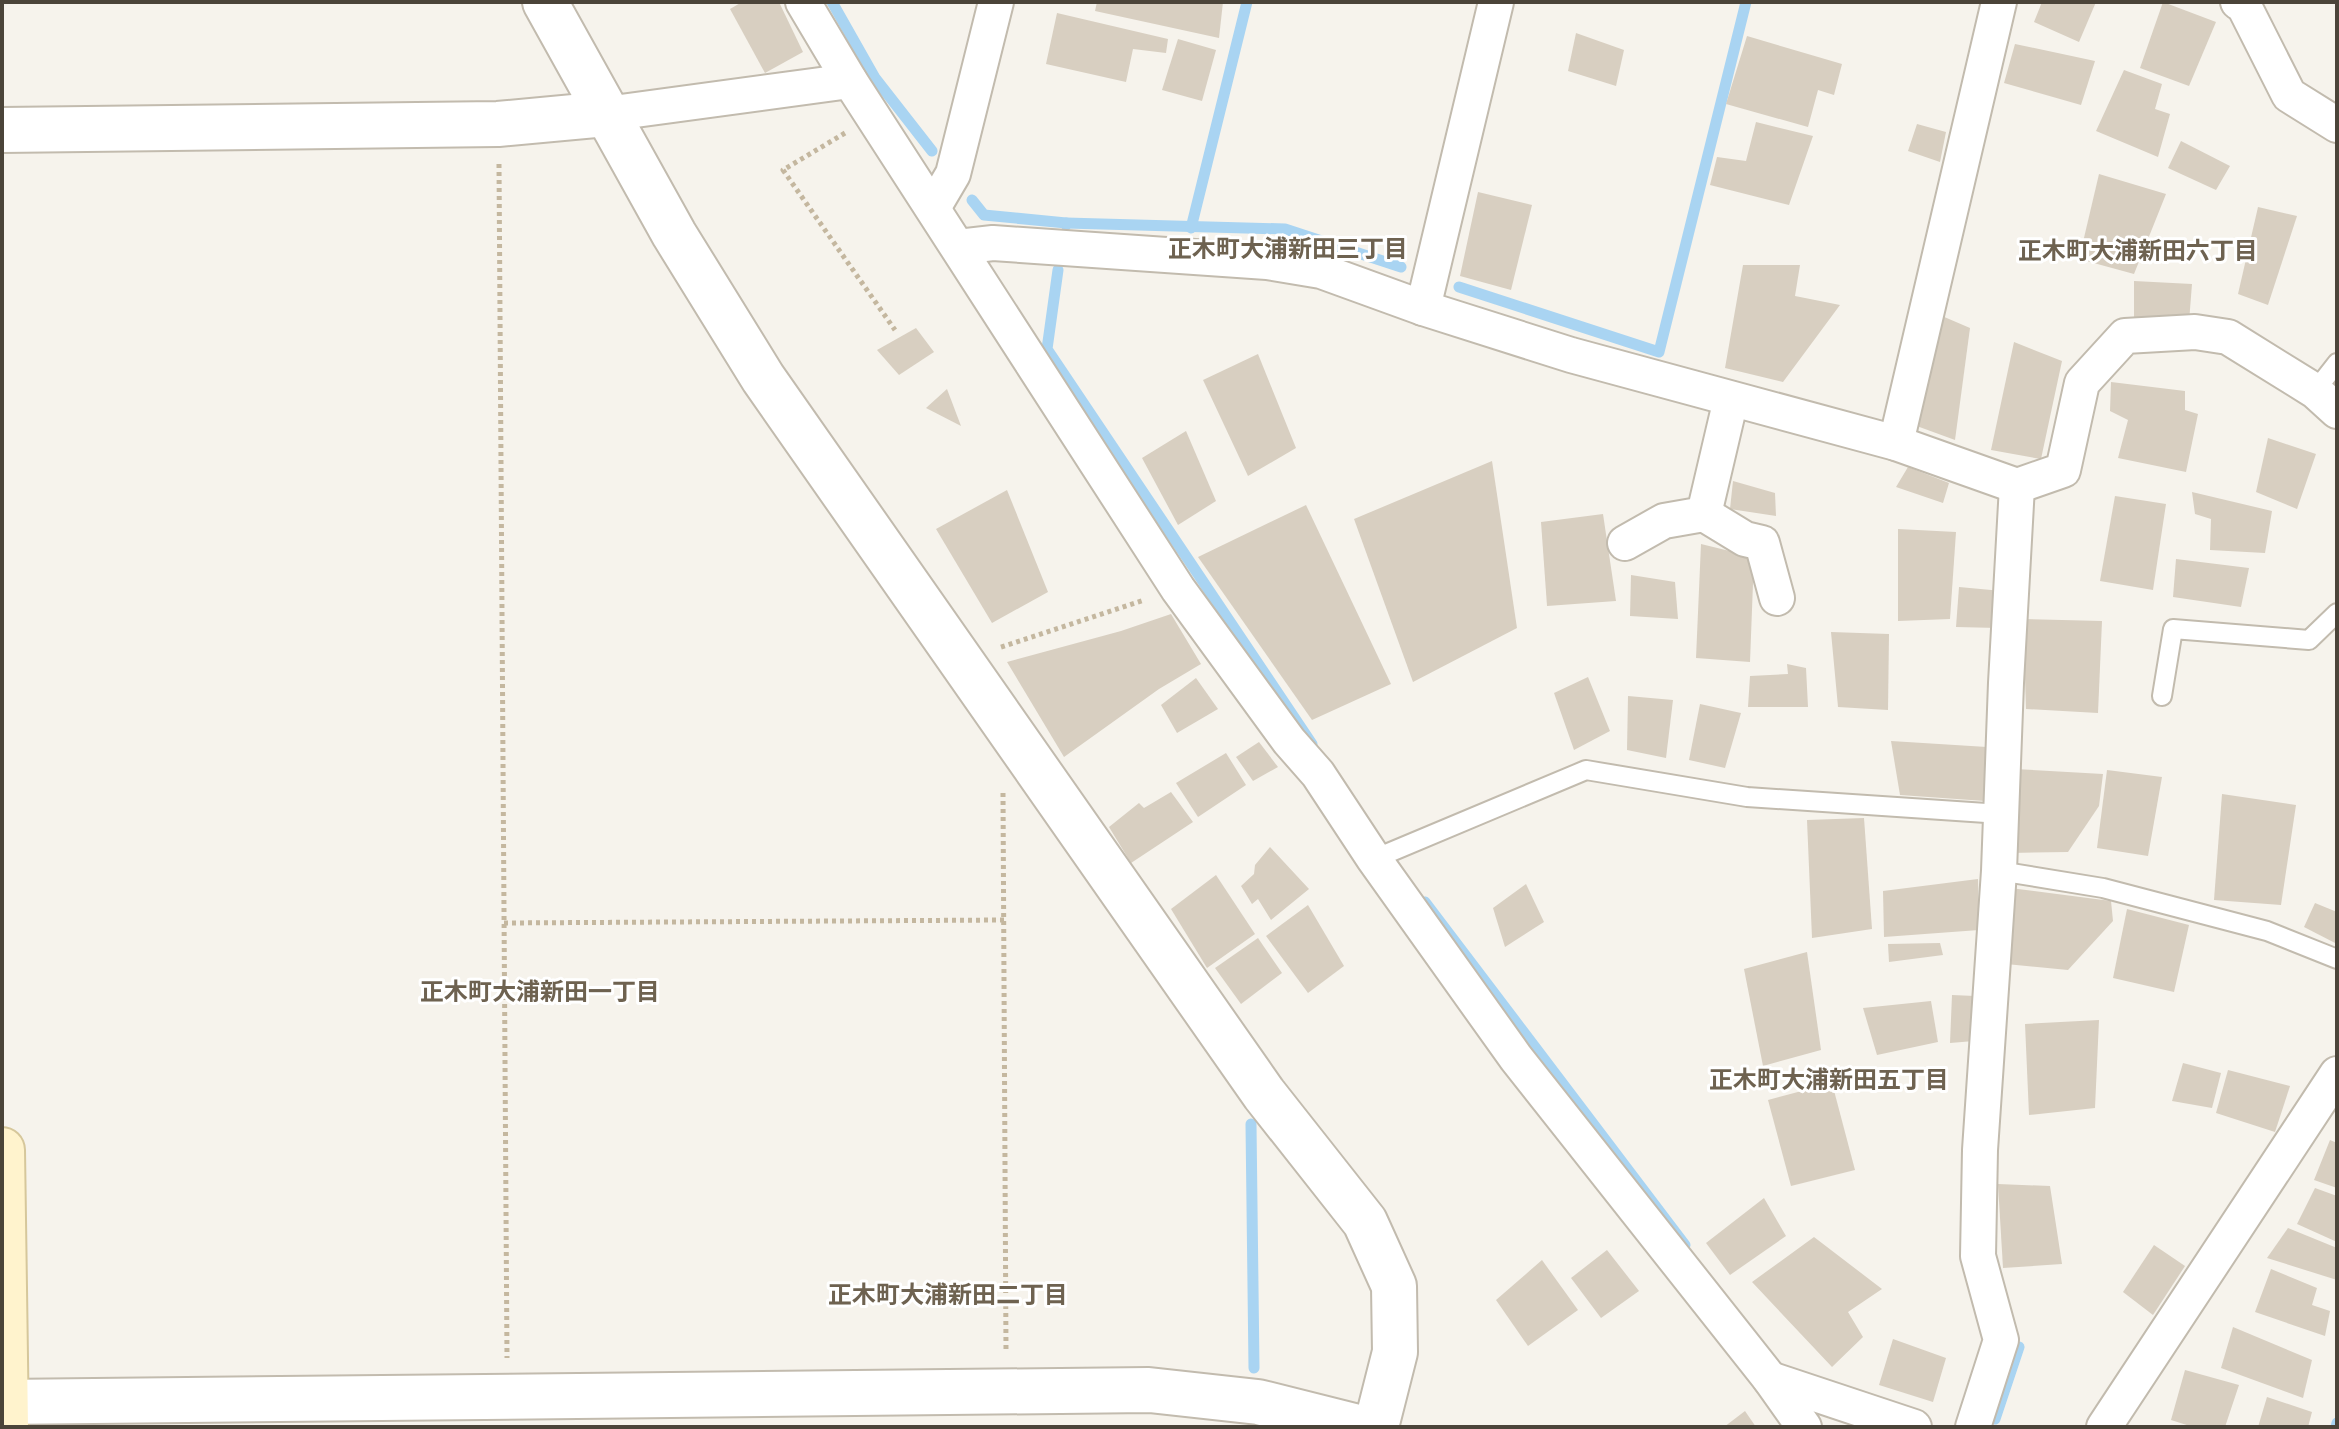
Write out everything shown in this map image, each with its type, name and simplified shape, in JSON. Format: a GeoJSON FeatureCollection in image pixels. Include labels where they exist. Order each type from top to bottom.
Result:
{"type":"FeatureCollection","features":[{"type":"Feature","properties":{"kind":"main road"},"geometry":{"type":"LineString","coordinates":[[2,1150],[4,1410]]}},
{"type":"Feature","properties":{"kind":"street"},"geometry":{"type":"LineString","coordinates":[[545,2],[674,234],[763,378],[1264,1094],[1365,1222],[1394,1286],[1395,1352],[1376,1427]]}},
{"type":"Feature","properties":{"kind":"street"},"geometry":{"type":"LineString","coordinates":[[803,2],[850,81],[1178,589],[1289,741],[1318,774],[1374,859],[1516,1058],[1770,1379],[1804,1427]]}},
{"type":"Feature","properties":{"kind":"street"},"geometry":{"type":"LineString","coordinates":[[933,208],[953,174],[996,2]]}},
{"type":"Feature","properties":{"kind":"street"},"geometry":{"type":"LineString","coordinates":[[1423,308],[1496,2]]}},
{"type":"Feature","properties":{"kind":"street"},"geometry":{"type":"LineString","coordinates":[[1896,443],[1999,2]]}},
{"type":"Feature","properties":{"kind":"street"},"geometry":{"type":"LineString","coordinates":[[2238,2],[2244,6],[2289,95],[2337,125]]}},
{"type":"Feature","properties":{"kind":"street"},"geometry":{"type":"LineString","coordinates":[[2,130],[498,124],[606,114],[850,81]]}},
{"type":"Feature","properties":{"kind":"street"},"geometry":{"type":"LineString","coordinates":[[958,247],[993,243],[1267,262],[1321,271],[1423,308],[1571,355],[1896,443],[2017,486],[2063,470],[2082,383],[2125,336],[2195,332],[2228,337],[2326,401]]}},
{"type":"Feature","properties":{"kind":"street"},"geometry":{"type":"LineString","coordinates":[[1704,514],[1731,399]]}},
{"type":"Feature","properties":{"kind":"street"},"geometry":{"type":"LineString","coordinates":[[1973,1427],[2001,1340],[1978,1256],[1980,1150],[1999,871],[2017,486]]}},
{"type":"Feature","properties":{"kind":"street"},"geometry":{"type":"LineString","coordinates":[[1625,543],[1664,521],[1704,514],[1745,539],[1762,543],[1777,598]]}},
{"type":"Feature","properties":{"kind":"street"},"geometry":{"type":"LineString","coordinates":[[2104,1427],[2337,1074]]}},
{"type":"Feature","properties":{"kind":"street"},"geometry":{"type":"LineString","coordinates":[[1770,1379],[1914,1427]]}},
{"type":"Feature","properties":{"kind":"street"},"geometry":{"type":"LineString","coordinates":[[4,1410],[507,1396],[1164,1392],[1258,1402],[1358,1427]]}},
{"type":"Feature","properties":{"kind":"lane"},"geometry":{"type":"LineString","coordinates":[[2326,401],[2337,363]]}},
{"type":"Feature","properties":{"kind":"lane"},"geometry":{"type":"LineString","coordinates":[[2162,696],[2173,629],[2309,640],[2337,613]]}},
{"type":"Feature","properties":{"kind":"lane"},"geometry":{"type":"LineString","coordinates":[[1374,859],[1586,770],[1747,797],[2001,814]]}},
{"type":"Feature","properties":{"kind":"lane"},"geometry":{"type":"LineString","coordinates":[[1999,871],[2103,888],[2267,931],[2337,959]]}},
{"type":"Feature","properties":{"kind":"path"},"geometry":{"type":"LineString","coordinates":[[873,117],[783,170],[895,330]]}},
{"type":"Feature","properties":{"kind":"path"},"geometry":{"type":"LineString","coordinates":[[498,124],[507,1396]]}},
{"type":"Feature","properties":{"kind":"path"},"geometry":{"type":"LineString","coordinates":[[962,660],[1178,589]]}},
{"type":"Feature","properties":{"kind":"path"},"geometry":{"type":"LineString","coordinates":[[1006,1391],[1003,756],[1013,734]]}},
{"type":"Feature","properties":{"kind":"path"},"geometry":{"type":"LineString","coordinates":[[504,923],[1004,920]]}},
{"type":"Feature","properties":{"kind":"building"},"geometry":{"type":"Polygon","coordinates":[[[742,2],[779,2],[803,52],[765,73],[730,9],[742,2]]]}},
{"type":"Feature","properties":{"kind":"building"},"geometry":{"type":"Polygon","coordinates":[[[1097,2],[1223,2],[1219,38],[1095,11],[1097,2]]]}},
{"type":"Feature","properties":{"kind":"building"},"geometry":{"type":"Polygon","coordinates":[[[2042,2],[2096,2],[2079,42],[2034,22],[2042,2]]]}},
{"type":"Feature","properties":{"kind":"building"},"geometry":{"type":"Polygon","coordinates":[[[2163,2],[2216,22],[2189,86],[2140,68],[2163,2]]]}},
{"type":"Feature","properties":{"kind":"building"},"geometry":{"type":"Polygon","coordinates":[[[1057,13],[1168,39],[1166,53],[1133,49],[1126,82],[1046,64],[1057,13]]]}},
{"type":"Feature","properties":{"kind":"building"},"geometry":{"type":"Polygon","coordinates":[[[1576,33],[1624,50],[1616,86],[1568,71],[1576,33]]]}},
{"type":"Feature","properties":{"kind":"building"},"geometry":{"type":"Polygon","coordinates":[[[1747,36],[1842,64],[1834,95],[1818,90],[1808,127],[1726,104],[1747,36]]]}},
{"type":"Feature","properties":{"kind":"building"},"geometry":{"type":"Polygon","coordinates":[[[1178,39],[1216,50],[1202,101],[1162,90],[1178,39]]]}},
{"type":"Feature","properties":{"kind":"building"},"geometry":{"type":"Polygon","coordinates":[[[2015,44],[2095,61],[2081,105],[2004,83],[2015,44]]]}},
{"type":"Feature","properties":{"kind":"building"},"geometry":{"type":"Polygon","coordinates":[[[2124,70],[2162,84],[2155,109],[2170,114],[2158,157],[2096,131],[2124,70]]]}},
{"type":"Feature","properties":{"kind":"building"},"geometry":{"type":"Polygon","coordinates":[[[1756,122],[1813,136],[1789,205],[1710,185],[1717,157],[1746,161],[1756,122]]]}},
{"type":"Feature","properties":{"kind":"building"},"geometry":{"type":"Polygon","coordinates":[[[1917,124],[1946,132],[1940,162],[1908,151],[1917,124]]]}},
{"type":"Feature","properties":{"kind":"building"},"geometry":{"type":"Polygon","coordinates":[[[2181,141],[2230,166],[2216,190],[2168,168],[2181,141]]]}},
{"type":"Feature","properties":{"kind":"building"},"geometry":{"type":"Polygon","coordinates":[[[2099,174],[2166,194],[2134,274],[2079,259],[2099,174]]]}},
{"type":"Feature","properties":{"kind":"building"},"geometry":{"type":"Polygon","coordinates":[[[1478,192],[1532,205],[1511,290],[1460,276],[1478,192]]]}},
{"type":"Feature","properties":{"kind":"building"},"geometry":{"type":"Polygon","coordinates":[[[2258,207],[2297,216],[2268,305],[2238,294],[2258,207]]]}},
{"type":"Feature","properties":{"kind":"building"},"geometry":{"type":"Polygon","coordinates":[[[1743,265],[1800,265],[1795,296],[1840,305],[1783,382],[1725,368],[1743,265]]]}},
{"type":"Feature","properties":{"kind":"building"},"geometry":{"type":"Polygon","coordinates":[[[2134,281],[2192,284],[2189,322],[2134,319],[2134,281]]]}},
{"type":"Feature","properties":{"kind":"building"},"geometry":{"type":"Polygon","coordinates":[[[1942,316],[1970,328],[1955,440],[1914,425],[1942,316]]]}},
{"type":"Feature","properties":{"kind":"building"},"geometry":{"type":"Polygon","coordinates":[[[916,328],[934,352],[899,375],[877,350],[916,328]]]}},
{"type":"Feature","properties":{"kind":"building"},"geometry":{"type":"Polygon","coordinates":[[[2014,342],[2062,361],[2041,459],[1991,450],[2014,342]]]}},
{"type":"Feature","properties":{"kind":"building"},"geometry":{"type":"Polygon","coordinates":[[[1258,354],[1296,448],[1248,476],[1203,380],[1258,354]]]}},
{"type":"Feature","properties":{"kind":"building"},"geometry":{"type":"Polygon","coordinates":[[[2111,382],[2185,391],[2185,410],[2198,414],[2186,472],[2118,458],[2128,420],[2110,411],[2111,382]]]}},
{"type":"Feature","properties":{"kind":"building"},"geometry":{"type":"Polygon","coordinates":[[[947,389],[961,426],[926,408],[947,389]]]}},
{"type":"Feature","properties":{"kind":"building"},"geometry":{"type":"Polygon","coordinates":[[[1186,431],[1216,501],[1178,525],[1142,458],[1186,431]]]}},
{"type":"Feature","properties":{"kind":"building"},"geometry":{"type":"Polygon","coordinates":[[[2268,438],[2316,454],[2297,509],[2256,492],[2268,438]]]}},
{"type":"Feature","properties":{"kind":"building"},"geometry":{"type":"Polygon","coordinates":[[[1492,461],[1517,628],[1413,682],[1354,519],[1492,461]]]}},
{"type":"Feature","properties":{"kind":"building"},"geometry":{"type":"Polygon","coordinates":[[[1908,467],[1949,483],[1943,503],[1896,487],[1908,467]]]}},
{"type":"Feature","properties":{"kind":"building"},"geometry":{"type":"Polygon","coordinates":[[[1733,481],[1775,493],[1776,516],[1730,509],[1733,481]]]}},
{"type":"Feature","properties":{"kind":"building"},"geometry":{"type":"Polygon","coordinates":[[[1007,490],[1048,592],[992,623],[936,529],[1007,490]]]}},
{"type":"Feature","properties":{"kind":"building"},"geometry":{"type":"Polygon","coordinates":[[[2192,492],[2272,511],[2265,553],[2210,550],[2211,519],[2195,514],[2192,492]]]}},
{"type":"Feature","properties":{"kind":"building"},"geometry":{"type":"Polygon","coordinates":[[[2115,496],[2166,504],[2153,590],[2100,581],[2115,496]]]}},
{"type":"Feature","properties":{"kind":"building"},"geometry":{"type":"Polygon","coordinates":[[[1306,505],[1391,684],[1312,720],[1198,557],[1306,505]]]}},
{"type":"Feature","properties":{"kind":"building"},"geometry":{"type":"Polygon","coordinates":[[[1603,514],[1616,601],[1547,606],[1541,522],[1603,514]]]}},
{"type":"Feature","properties":{"kind":"building"},"geometry":{"type":"Polygon","coordinates":[[[1898,529],[1956,532],[1950,619],[1898,621],[1898,529]]]}},
{"type":"Feature","properties":{"kind":"building"},"geometry":{"type":"Polygon","coordinates":[[[1701,544],[1754,557],[1750,662],[1696,658],[1701,544]]]}},
{"type":"Feature","properties":{"kind":"building"},"geometry":{"type":"Polygon","coordinates":[[[2176,559],[2249,568],[2241,607],[2173,597],[2176,559]]]}},
{"type":"Feature","properties":{"kind":"building"},"geometry":{"type":"Polygon","coordinates":[[[1631,575],[1675,582],[1678,619],[1630,616],[1631,575]]]}},
{"type":"Feature","properties":{"kind":"building"},"geometry":{"type":"Polygon","coordinates":[[[1959,587],[2002,591],[1998,628],[1956,627],[1959,587]]]}},
{"type":"Feature","properties":{"kind":"building"},"geometry":{"type":"Polygon","coordinates":[[[1171,614],[1201,664],[1159,689],[1064,757],[1007,662],[1171,614]]]}},
{"type":"Feature","properties":{"kind":"building"},"geometry":{"type":"Polygon","coordinates":[[[2023,619],[2102,621],[2098,713],[2026,709],[2023,619]]]}},
{"type":"Feature","properties":{"kind":"building"},"geometry":{"type":"Polygon","coordinates":[[[1831,632],[1889,634],[1888,710],[1838,707],[1831,632]]]}},
{"type":"Feature","properties":{"kind":"building"},"geometry":{"type":"Polygon","coordinates":[[[1787,664],[1806,668],[1808,707],[1748,707],[1750,676],[1788,674],[1787,664]]]}},
{"type":"Feature","properties":{"kind":"building"},"geometry":{"type":"Polygon","coordinates":[[[1588,677],[1610,731],[1574,750],[1554,693],[1588,677]]]}},
{"type":"Feature","properties":{"kind":"building"},"geometry":{"type":"Polygon","coordinates":[[[1196,678],[1218,709],[1177,733],[1161,705],[1196,678]]]}},
{"type":"Feature","properties":{"kind":"building"},"geometry":{"type":"Polygon","coordinates":[[[1628,696],[1673,700],[1666,758],[1627,750],[1628,696]]]}},
{"type":"Feature","properties":{"kind":"building"},"geometry":{"type":"Polygon","coordinates":[[[1700,704],[1741,713],[1725,768],[1689,760],[1700,704]]]}},
{"type":"Feature","properties":{"kind":"building"},"geometry":{"type":"Polygon","coordinates":[[[1891,741],[1987,747],[1985,801],[1900,795],[1891,741]]]}},
{"type":"Feature","properties":{"kind":"building"},"geometry":{"type":"Polygon","coordinates":[[[1259,742],[1278,767],[1253,781],[1236,757],[1259,742]]]}},
{"type":"Feature","properties":{"kind":"building"},"geometry":{"type":"Polygon","coordinates":[[[1226,753],[1246,785],[1198,817],[1176,783],[1226,753]]]}},
{"type":"Feature","properties":{"kind":"building"},"geometry":{"type":"Polygon","coordinates":[[[2015,769],[2103,774],[2099,806],[2068,852],[2009,853],[2015,769]]]}},
{"type":"Feature","properties":{"kind":"building"},"geometry":{"type":"Polygon","coordinates":[[[2107,770],[2162,777],[2148,856],[2097,848],[2107,770]]]}},
{"type":"Feature","properties":{"kind":"building"},"geometry":{"type":"Polygon","coordinates":[[[1171,792],[1193,822],[1131,863],[1109,827],[1139,803],[1144,808],[1171,792]]]}},
{"type":"Feature","properties":{"kind":"building"},"geometry":{"type":"Polygon","coordinates":[[[2222,794],[2296,805],[2281,905],[2214,900],[2222,794]]]}},
{"type":"Feature","properties":{"kind":"building"},"geometry":{"type":"Polygon","coordinates":[[[1864,818],[1872,929],[1812,938],[1807,820],[1864,818]]]}},
{"type":"Feature","properties":{"kind":"building"},"geometry":{"type":"Polygon","coordinates":[[[1270,847],[1309,889],[1271,920],[1258,899],[1252,904],[1241,886],[1254,874],[1255,865],[1270,847]]]}},
{"type":"Feature","properties":{"kind":"building"},"geometry":{"type":"Polygon","coordinates":[[[1216,875],[1255,934],[1207,968],[1171,909],[1216,875]]]}},
{"type":"Feature","properties":{"kind":"building"},"geometry":{"type":"Polygon","coordinates":[[[1978,879],[1979,930],[1884,937],[1883,891],[1978,879]]]}},
{"type":"Feature","properties":{"kind":"building"},"geometry":{"type":"Polygon","coordinates":[[[1526,884],[1544,922],[1505,947],[1493,908],[1526,884]]]}},
{"type":"Feature","properties":{"kind":"building"},"geometry":{"type":"Polygon","coordinates":[[[2010,888],[2111,901],[2113,921],[2068,970],[2006,964],[2010,888]]]}},
{"type":"Feature","properties":{"kind":"building"},"geometry":{"type":"Polygon","coordinates":[[[2315,903],[2337,912],[2337,944],[2304,927],[2315,903]]]}},
{"type":"Feature","properties":{"kind":"building"},"geometry":{"type":"Polygon","coordinates":[[[1308,905],[1344,966],[1308,993],[1266,936],[1308,905]]]}},
{"type":"Feature","properties":{"kind":"building"},"geometry":{"type":"Polygon","coordinates":[[[2127,909],[2189,925],[2174,992],[2113,978],[2127,909]]]}},
{"type":"Feature","properties":{"kind":"building"},"geometry":{"type":"Polygon","coordinates":[[[1258,938],[1282,973],[1241,1004],[1215,968],[1258,938]]]}},
{"type":"Feature","properties":{"kind":"building"},"geometry":{"type":"Polygon","coordinates":[[[1940,943],[1943,955],[1889,962],[1888,944],[1940,943]]]}},
{"type":"Feature","properties":{"kind":"building"},"geometry":{"type":"Polygon","coordinates":[[[1807,952],[1821,1050],[1763,1066],[1744,969],[1807,952]]]}},
{"type":"Feature","properties":{"kind":"building"},"geometry":{"type":"Polygon","coordinates":[[[1952,995],[1975,996],[1974,1041],[1950,1043],[1952,995]]]}},
{"type":"Feature","properties":{"kind":"building"},"geometry":{"type":"Polygon","coordinates":[[[1931,1001],[1938,1042],[1877,1055],[1863,1008],[1931,1001]]]}},
{"type":"Feature","properties":{"kind":"building"},"geometry":{"type":"Polygon","coordinates":[[[2099,1020],[2095,1108],[2029,1115],[2025,1024],[2099,1020]]]}},
{"type":"Feature","properties":{"kind":"building"},"geometry":{"type":"Polygon","coordinates":[[[2183,1063],[2221,1073],[2212,1108],[2172,1101],[2183,1063]]]}},
{"type":"Feature","properties":{"kind":"building"},"geometry":{"type":"Polygon","coordinates":[[[2228,1070],[2290,1086],[2275,1132],[2216,1113],[2228,1070]]]}},
{"type":"Feature","properties":{"kind":"building"},"geometry":{"type":"Polygon","coordinates":[[[1832,1083],[1855,1170],[1791,1186],[1768,1100],[1832,1083]]]}},
{"type":"Feature","properties":{"kind":"building"},"geometry":{"type":"Polygon","coordinates":[[[2330,1140],[2337,1143],[2337,1188],[2314,1180],[2330,1140]]]}},
{"type":"Feature","properties":{"kind":"building"},"geometry":{"type":"Polygon","coordinates":[[[1998,1184],[2050,1186],[2062,1264],[2003,1268],[1998,1184]]]}},
{"type":"Feature","properties":{"kind":"building"},"geometry":{"type":"Polygon","coordinates":[[[2315,1188],[2337,1196],[2337,1242],[2297,1224],[2315,1188]]]}},
{"type":"Feature","properties":{"kind":"building"},"geometry":{"type":"Polygon","coordinates":[[[1764,1198],[1786,1236],[1730,1275],[1706,1243],[1764,1198]]]}},
{"type":"Feature","properties":{"kind":"building"},"geometry":{"type":"Polygon","coordinates":[[[2288,1228],[2337,1248],[2337,1280],[2267,1258],[2288,1228]]]}},
{"type":"Feature","properties":{"kind":"building"},"geometry":{"type":"Polygon","coordinates":[[[1814,1237],[1882,1289],[1848,1312],[1863,1337],[1832,1367],[1752,1282],[1814,1237]]]}},
{"type":"Feature","properties":{"kind":"building"},"geometry":{"type":"Polygon","coordinates":[[[2154,1245],[2185,1266],[2153,1315],[2123,1292],[2154,1245]]]}},
{"type":"Feature","properties":{"kind":"building"},"geometry":{"type":"Polygon","coordinates":[[[1607,1250],[1639,1291],[1601,1318],[1571,1278],[1607,1250]]]}},
{"type":"Feature","properties":{"kind":"building"},"geometry":{"type":"Polygon","coordinates":[[[1542,1260],[1578,1310],[1528,1346],[1496,1300],[1542,1260]]]}},
{"type":"Feature","properties":{"kind":"building"},"geometry":{"type":"Polygon","coordinates":[[[2271,1269],[2317,1288],[2312,1305],[2330,1311],[2325,1336],[2255,1312],[2271,1269]]]}},
{"type":"Feature","properties":{"kind":"building"},"geometry":{"type":"Polygon","coordinates":[[[2233,1327],[2312,1360],[2303,1398],[2221,1368],[2233,1327]]]}},
{"type":"Feature","properties":{"kind":"building"},"geometry":{"type":"Polygon","coordinates":[[[1893,1339],[1946,1358],[1933,1402],[1879,1385],[1893,1339]]]}},
{"type":"Feature","properties":{"kind":"building"},"geometry":{"type":"Polygon","coordinates":[[[2185,1370],[2239,1385],[2225,1427],[2193,1427],[2171,1420],[2185,1370]]]}},
{"type":"Feature","properties":{"kind":"building"},"geometry":{"type":"Polygon","coordinates":[[[2267,1397],[2312,1412],[2308,1427],[2258,1427],[2267,1397]]]}},
{"type":"Feature","properties":{"kind":"building"},"geometry":{"type":"Polygon","coordinates":[[[1745,1411],[1756,1427],[1724,1427],[1745,1411]]]}},
{"type":"Feature","properties":{"kind":"waterway"},"geometry":{"type":"LineString","coordinates":[[832,2],[875,78],[932,151]]}},
{"type":"Feature","properties":{"kind":"waterway"},"geometry":{"type":"LineString","coordinates":[[1191,228],[1247,2]]}},
{"type":"Feature","properties":{"kind":"waterway"},"geometry":{"type":"LineString","coordinates":[[1459,287],[1659,352],[1746,2]]}},
{"type":"Feature","properties":{"kind":"waterway"},"geometry":{"type":"LineString","coordinates":[[972,200],[984,215],[1066,225]]}},
{"type":"Feature","properties":{"kind":"waterway"},"geometry":{"type":"LineString","coordinates":[[1066,223],[1285,229],[1401,267]]}},
{"type":"Feature","properties":{"kind":"waterway"},"geometry":{"type":"LineString","coordinates":[[1058,270],[1047,349],[1312,744]]}},
{"type":"Feature","properties":{"kind":"waterway"},"geometry":{"type":"LineString","coordinates":[[1425,902],[1685,1245]]}},
{"type":"Feature","properties":{"kind":"waterway"},"geometry":{"type":"LineString","coordinates":[[1251,1124],[1254,1368]]}},
{"type":"Feature","properties":{"kind":"waterway"},"geometry":{"type":"LineString","coordinates":[[1995,1419],[2019,1347]]}},
{"type":"Feature","properties":{"kind":"waterway"},"geometry":{"type":"LineString","coordinates":[[2336,1427],[2337,1423]]}},
{"type":"Feature","properties":{"kind":"district","name":"正木町大浦新田三丁目"},"geometry":{"type":"Point","coordinates":[1288,249]}},
{"type":"Feature","properties":{"kind":"district","name":"正木町大浦新田六丁目"},"geometry":{"type":"Point","coordinates":[2138,251]}},
{"type":"Feature","properties":{"kind":"district","name":"正木町大浦新田一丁目"},"geometry":{"type":"Point","coordinates":[540,992]}},
{"type":"Feature","properties":{"kind":"district","name":"正木町大浦新田五丁目"},"geometry":{"type":"Point","coordinates":[1829,1080]}},
{"type":"Feature","properties":{"kind":"district","name":"正木町大浦新田二丁目"},"geometry":{"type":"Point","coordinates":[948,1295]}}]}
